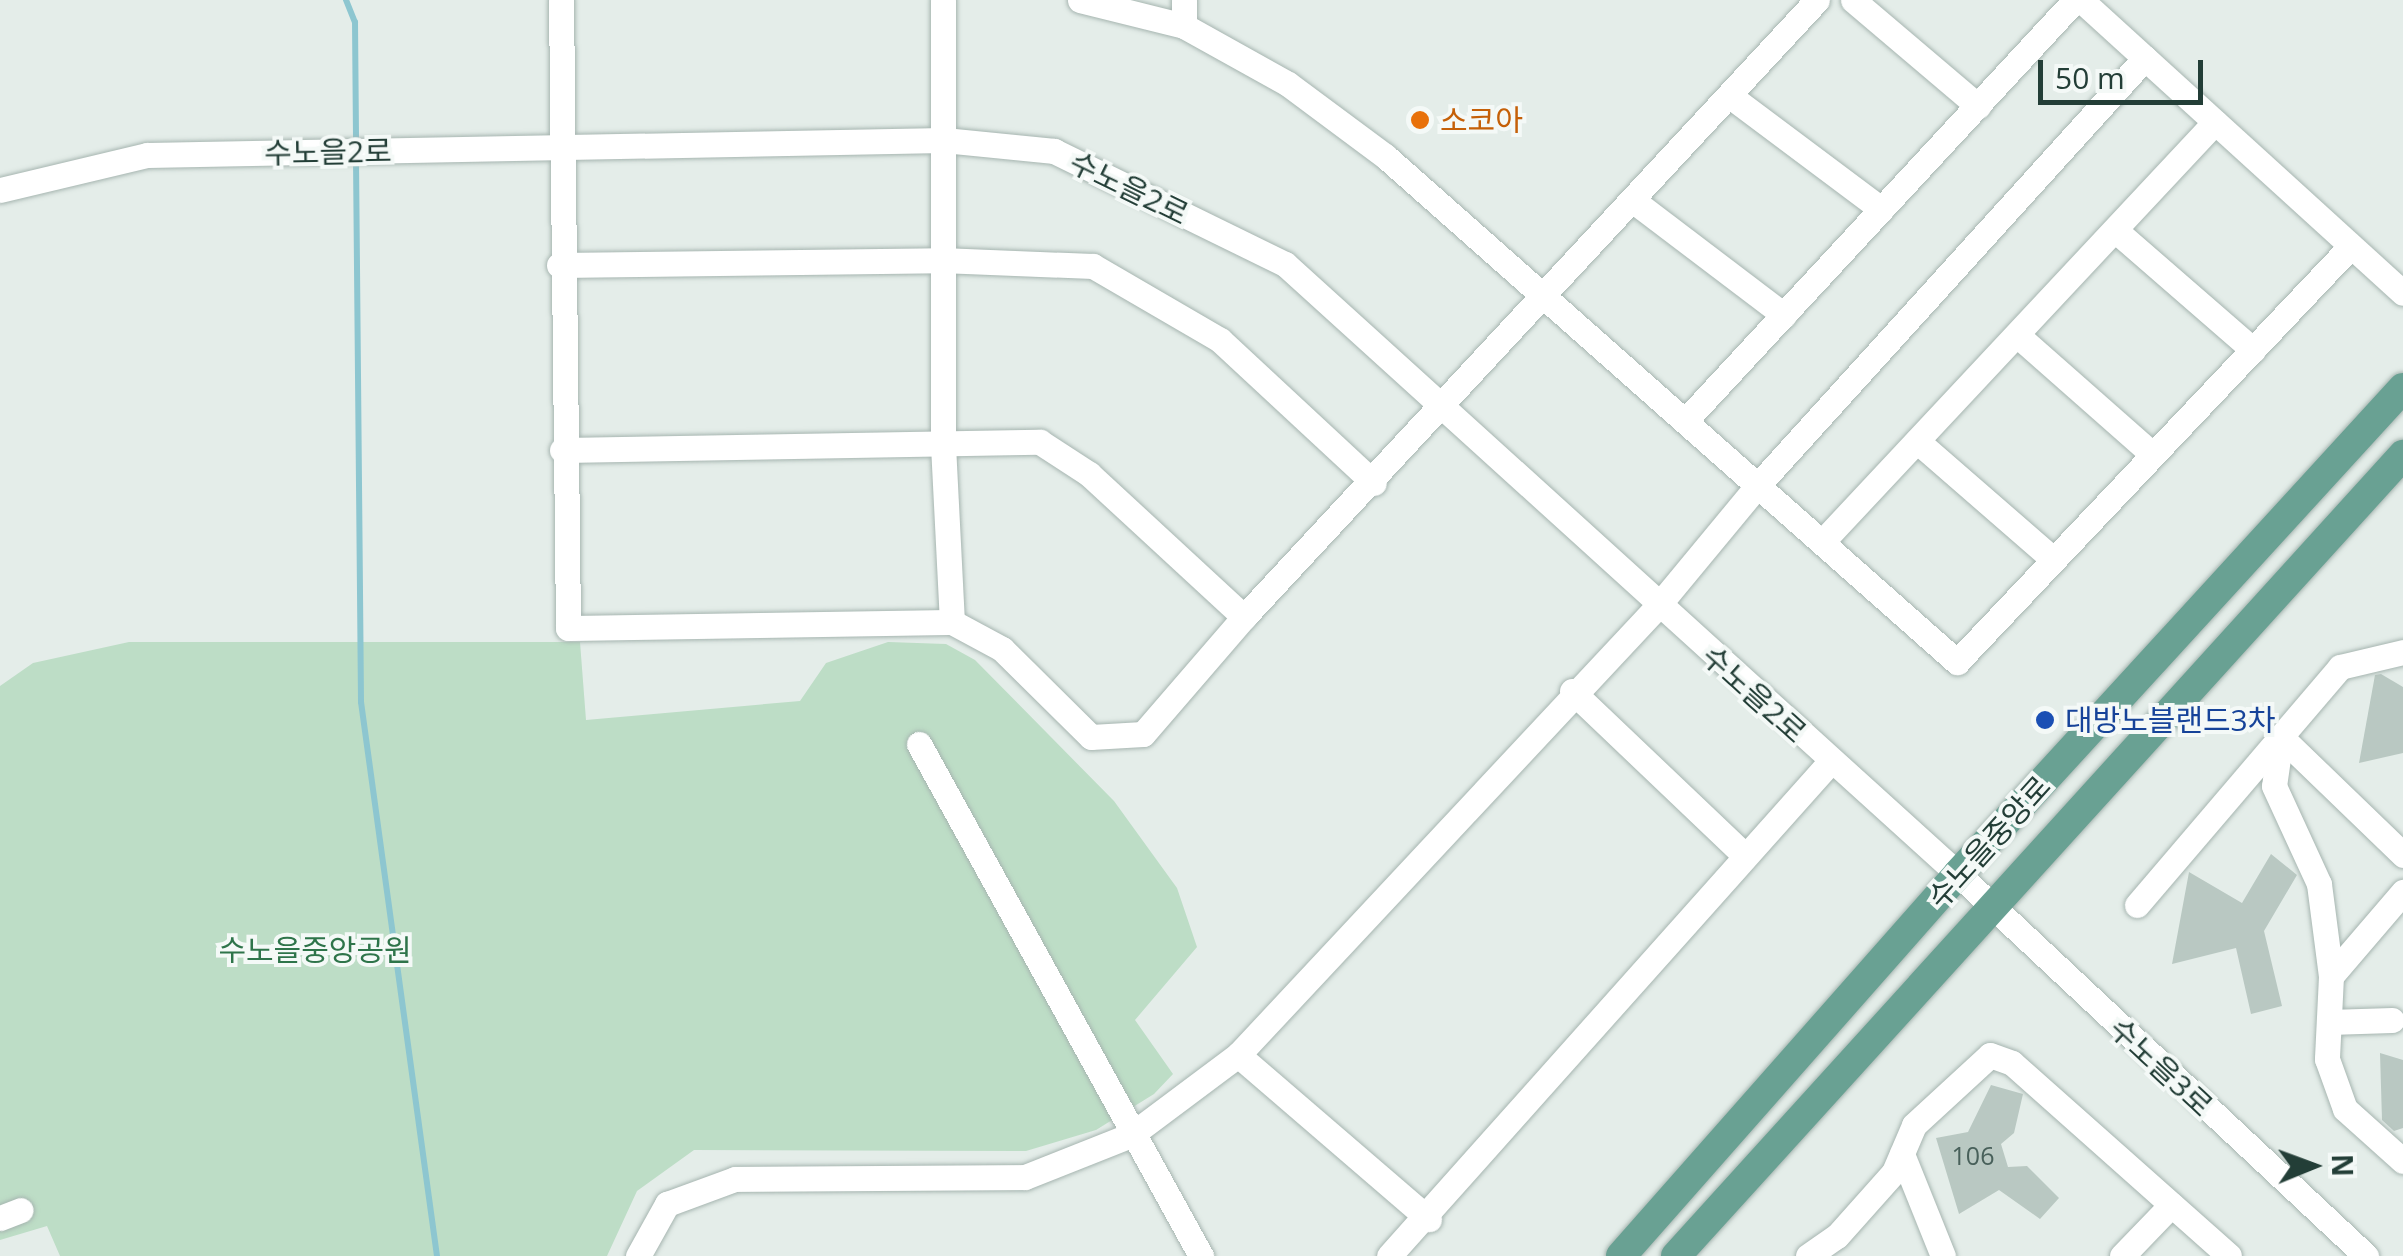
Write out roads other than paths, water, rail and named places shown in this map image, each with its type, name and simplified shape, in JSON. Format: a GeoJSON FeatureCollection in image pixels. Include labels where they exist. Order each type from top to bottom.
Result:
{"type":"FeatureCollection","features":[{"type":"Feature","properties":{"kind":"main road","name":"수노을중앙로"},"geometry":{"type":"LineString","coordinates":[[1621,1256],[1958,874],[2403,388]]}},
{"type":"Feature","properties":{"kind":"main road","name":"수노을중앙로"},"geometry":{"type":"LineString","coordinates":[[1676,1256],[2403,454]]}},
{"type":"Feature","properties":{"kind":"street"},"geometry":{"type":"LineString","coordinates":[[560,0],[562,450],[568,628],[952,622],[1002,649],[1090,736],[1144,734],[1244,617],[1635,202],[1817,0]]}},
{"type":"Feature","properties":{"kind":"street"},"geometry":{"type":"LineString","coordinates":[[943,0],[943,445],[952,622]]}},
{"type":"Feature","properties":{"kind":"street"},"geometry":{"type":"LineString","coordinates":[[1080,0],[1184,26],[1288,84],[1386,156],[1956,662],[2352,246]]}},
{"type":"Feature","properties":{"kind":"street"},"geometry":{"type":"LineString","coordinates":[[1184,0],[1184,26]]}},
{"type":"Feature","properties":{"kind":"street"},"geometry":{"type":"LineString","coordinates":[[1853,0],[1978,106]]}},
{"type":"Feature","properties":{"kind":"street"},"geometry":{"type":"LineString","coordinates":[[1686,420],[2078,0],[2403,293]]}},
{"type":"Feature","properties":{"kind":"street"},"geometry":{"type":"LineString","coordinates":[[638,1256],[667,1204],[735,1179],[1025,1177],[1132,1135],[1238,1055],[1572,691],[1657,607],[1758,485],[2145,58]]}},
{"type":"Feature","properties":{"kind":"street"},"geometry":{"type":"LineString","coordinates":[[1730,96],[1881,209]]}},
{"type":"Feature","properties":{"kind":"street"},"geometry":{"type":"LineString","coordinates":[[1822,542],[2215,122]]}},
{"type":"Feature","properties":{"kind":"street","name":"수노을2로"},"geometry":{"type":"LineString","coordinates":[[0,190],[148,155],[944,140],[1054,151],[1285,264],[1657,607],[1958,874]]}},
{"type":"Feature","properties":{"kind":"street"},"geometry":{"type":"LineString","coordinates":[[1635,202],[1784,314]]}},
{"type":"Feature","properties":{"kind":"street"},"geometry":{"type":"LineString","coordinates":[[2115,230],[2253,350]]}},
{"type":"Feature","properties":{"kind":"street"},"geometry":{"type":"LineString","coordinates":[[560,265],[941,260],[1093,266],[1220,340],[1374,483]]}},
{"type":"Feature","properties":{"kind":"street"},"geometry":{"type":"LineString","coordinates":[[2016,335],[2153,455]]}},
{"type":"Feature","properties":{"kind":"street"},"geometry":{"type":"LineString","coordinates":[[1917,441],[2054,560]]}},
{"type":"Feature","properties":{"kind":"street"},"geometry":{"type":"LineString","coordinates":[[562,450],[1040,442],[1089,474],[1244,617]]}},
{"type":"Feature","properties":{"kind":"street"},"geometry":{"type":"LineString","coordinates":[[2137,905],[2340,668],[2403,652]]}},
{"type":"Feature","properties":{"kind":"street"},"geometry":{"type":"LineString","coordinates":[[1572,691],[1744,855]]}},
{"type":"Feature","properties":{"kind":"street"},"geometry":{"type":"LineString","coordinates":[[2281,737],[2403,856]]}},
{"type":"Feature","properties":{"kind":"street"},"geometry":{"type":"LineString","coordinates":[[2281,737],[2274,786],[2319,884],[2331,976],[2327,1059],[2344,1110],[2403,1162]]}},
{"type":"Feature","properties":{"kind":"street"},"geometry":{"type":"LineString","coordinates":[[919,744],[1202,1256]]}},
{"type":"Feature","properties":{"kind":"street"},"geometry":{"type":"LineString","coordinates":[[1390,1256],[1429,1219],[1744,855],[1830,762]]}},
{"type":"Feature","properties":{"kind":"street","name":"수노을3로"},"geometry":{"type":"LineString","coordinates":[[1958,874],[1989,908],[2366,1256]]}},
{"type":"Feature","properties":{"kind":"street"},"geometry":{"type":"LineString","coordinates":[[2331,976],[2403,892]]}},
{"type":"Feature","properties":{"kind":"street"},"geometry":{"type":"LineString","coordinates":[[2329,1022],[2392,1020]]}},
{"type":"Feature","properties":{"kind":"street"},"geometry":{"type":"LineString","coordinates":[[1238,1055],[1429,1219]]}},
{"type":"Feature","properties":{"kind":"street"},"geometry":{"type":"LineString","coordinates":[[1808,1256],[1837,1236],[1894,1172],[1914,1126],[1990,1055],[2012,1063],[2229,1256]]}},
{"type":"Feature","properties":{"kind":"street"},"geometry":{"type":"LineString","coordinates":[[1902,1154],[1943,1256]]}},
{"type":"Feature","properties":{"kind":"street"},"geometry":{"type":"LineString","coordinates":[[2122,1256],[2171,1204]]}},
{"type":"Feature","properties":{"kind":"waterway"},"geometry":{"type":"LineString","coordinates":[[346,0],[355,22],[356,147]]}},
{"type":"Feature","properties":{"kind":"waterway"},"geometry":{"type":"LineString","coordinates":[[356,159],[361,702],[437,1256]]}},
{"type":"Feature","properties":{"kind":"place","name":"소코아"},"geometry":{"type":"Point","coordinates":[1420,120]}},
{"type":"Feature","properties":{"kind":"place","name":"대방노블랜드3차"},"geometry":{"type":"Point","coordinates":[2045,720]}},
{"type":"Feature","properties":{"kind":"park label","name":"수노을중앙공원"},"geometry":{"type":"Point","coordinates":[315,950]}}]}
